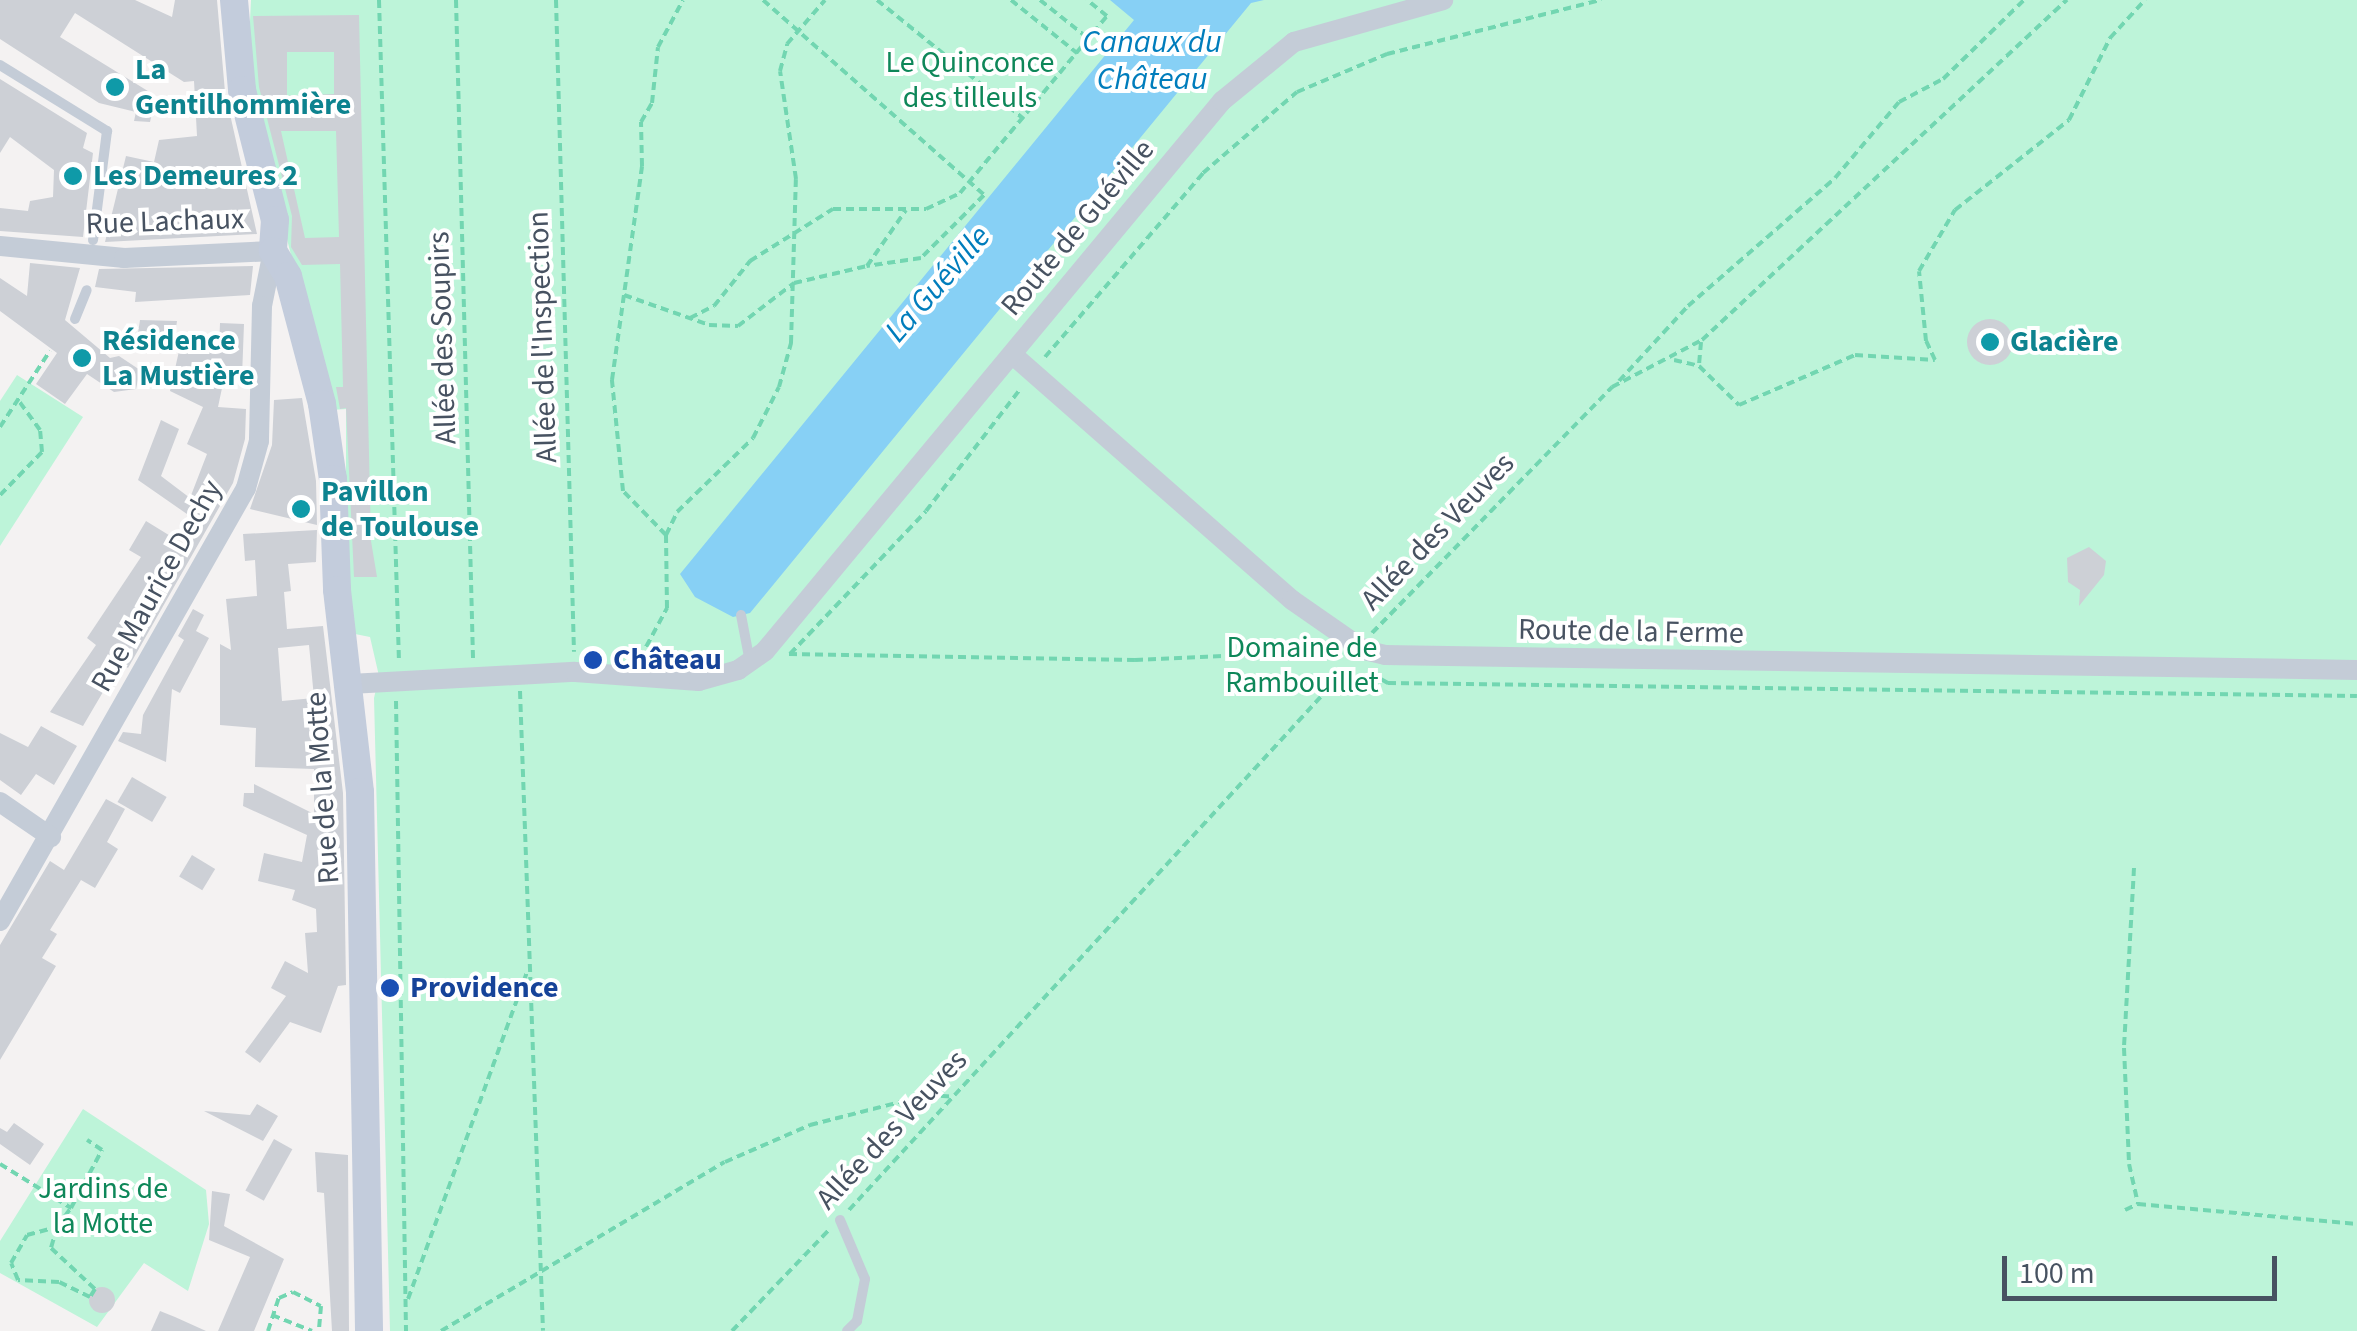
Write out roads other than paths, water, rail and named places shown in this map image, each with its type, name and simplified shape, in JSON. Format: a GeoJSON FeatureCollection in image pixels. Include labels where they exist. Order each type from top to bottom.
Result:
{"type":"FeatureCollection","features":[{"type":"Feature","properties":{"kind":"street"},"geometry":{"type":"LineString","coordinates":[[234,0],[242,90],[274,220],[272,250]]}},
{"type":"Feature","properties":{"kind":"street","name":"Route de Guéville"},"geometry":{"type":"LineString","coordinates":[[757,657],[1222,101],[1255,71],[1310,36],[1443,0]]}},
{"type":"Feature","properties":{"kind":"street","name":"Rue Lachaux"},"geometry":{"type":"LineString","coordinates":[[0,246],[92,254],[272,250]]}},
{"type":"Feature","properties":{"kind":"street","name":"Rue de la Motte"},"geometry":{"type":"LineString","coordinates":[[272,250],[288,276],[322,404],[350,684],[362,868],[369,1331]]}},
{"type":"Feature","properties":{"kind":"street","name":"Rue Maurice Dechy"},"geometry":{"type":"LineString","coordinates":[[0,921],[246,488],[259,441],[262,306],[272,250]]}},
{"type":"Feature","properties":{"kind":"street","name":"Route de la Ferme"},"geometry":{"type":"LineString","coordinates":[[1013,354],[1292,600],[1364,650],[1483,660],[2357,670]]}},
{"type":"Feature","properties":{"kind":"street"},"geometry":{"type":"LineString","coordinates":[[350,684],[574,672],[699,681],[757,657]]}},
{"type":"Feature","properties":{"kind":"street"},"geometry":{"type":"LineString","coordinates":[[0,802],[51,837]]}},
{"type":"Feature","properties":{"kind":"lane"},"geometry":{"type":"LineString","coordinates":[[0,65],[107,131],[92,254]]}},
{"type":"Feature","properties":{"kind":"lane"},"geometry":{"type":"LineString","coordinates":[[74,319],[88,290]]}},
{"type":"Feature","properties":{"kind":"lane"},"geometry":{"type":"LineString","coordinates":[[741,615],[757,657]]}},
{"type":"Feature","properties":{"kind":"lane"},"geometry":{"type":"LineString","coordinates":[[840,1220],[865,1279],[856,1321],[848,1331]]}},
{"type":"Feature","properties":{"kind":"water","name":"Canaux du Château"},"geometry":{"type":"Polygon","coordinates":[[[1110,0],[1264,0],[1251,3],[750,613],[733,617],[695,597],[680,574],[1134,20],[1110,0]]]}},
{"type":"Feature","properties":{"kind":"place","name":"La Gentilhommière"},"geometry":{"type":"Point","coordinates":[115,87]}},
{"type":"Feature","properties":{"kind":"place","name":"Les Demeures 2"},"geometry":{"type":"Point","coordinates":[73,176]}},
{"type":"Feature","properties":{"kind":"place","name":"Glacière"},"geometry":{"type":"Point","coordinates":[1990,342]}},
{"type":"Feature","properties":{"kind":"place","name":"Résidence La Mustière"},"geometry":{"type":"Point","coordinates":[82,358]}},
{"type":"Feature","properties":{"kind":"place","name":"Pavillon de Toulouse"},"geometry":{"type":"Point","coordinates":[301,509]}},
{"type":"Feature","properties":{"kind":"place","name":"Château"},"geometry":{"type":"Point","coordinates":[593,660]}},
{"type":"Feature","properties":{"kind":"place","name":"Providence"},"geometry":{"type":"Point","coordinates":[390,988]}},
{"type":"Feature","properties":{"kind":"park label","name":"Le Quinconce des tilleuls"},"geometry":{"type":"Point","coordinates":[970,80]}},
{"type":"Feature","properties":{"kind":"park label","name":"Domaine de Rambouillet"},"geometry":{"type":"Point","coordinates":[1302,665]}},
{"type":"Feature","properties":{"kind":"park label","name":"Jardins de la Motte"},"geometry":{"type":"Point","coordinates":[103,1206]}},
{"type":"Feature","properties":{"kind":"water label","name":"La Guéville"},"geometry":{"type":"Point","coordinates":[938,284]}}]}
